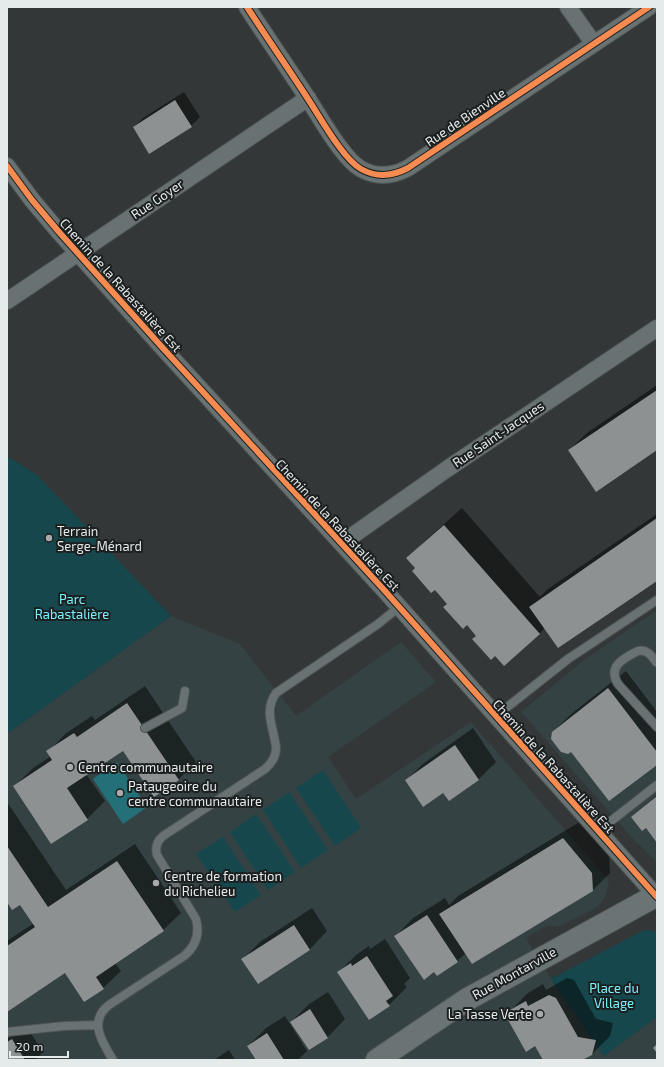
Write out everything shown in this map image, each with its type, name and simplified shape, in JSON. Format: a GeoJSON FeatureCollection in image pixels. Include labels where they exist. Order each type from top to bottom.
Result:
{"type":"FeatureCollection","features":[{"type":"Feature","properties":{"kind":"street","name":"Rue de Bienville"},"geometry":{"type":"LineString","coordinates":[[247,7],[351,161],[356,166],[368,172],[389,175],[396,174],[408,168],[649,7]]}},
{"type":"Feature","properties":{"kind":"street"},"geometry":{"type":"LineString","coordinates":[[568,7],[594,44]]}},
{"type":"Feature","properties":{"kind":"street","name":"Rue Goyer"},"geometry":{"type":"LineString","coordinates":[[7,301],[308,98]]}},
{"type":"Feature","properties":{"kind":"street","name":"Chemin de la Rabastalière Est"},"geometry":{"type":"LineString","coordinates":[[7,166],[32,200],[160,346],[279,477],[342,543],[597,832],[657,896]]}},
{"type":"Feature","properties":{"kind":"street","name":"Rue Saint-Jacques"},"geometry":{"type":"LineString","coordinates":[[342,543],[447,469],[657,328]]}},
{"type":"Feature","properties":{"kind":"street","name":"Rue Montarville"},"geometry":{"type":"LineString","coordinates":[[377,1060],[466,1000],[657,896]]}},
{"type":"Feature","properties":{"kind":"lane"},"geometry":{"type":"LineString","coordinates":[[496,716],[568,659],[657,600]]}},
{"type":"Feature","properties":{"kind":"lane"},"geometry":{"type":"LineString","coordinates":[[113,1060],[104,1046],[98,1026],[100,1016],[105,1008],[184,956],[192,947],[197,937],[198,930],[196,919],[157,855],[156,847],[160,839],[265,769],[272,762],[276,753],[276,748],[269,712],[271,702],[276,694],[378,624],[399,607]]}},
{"type":"Feature","properties":{"kind":"lane"},"geometry":{"type":"LineString","coordinates":[[656,662],[648,652],[641,650],[616,665],[614,672],[615,679],[618,684],[657,727]]}},
{"type":"Feature","properties":{"kind":"lane"},"geometry":{"type":"LineString","coordinates":[[145,728],[182,708],[185,691]]}},
{"type":"Feature","properties":{"kind":"lane"},"geometry":{"type":"LineString","coordinates":[[597,832],[657,785]]}},
{"type":"Feature","properties":{"kind":"lane"},"geometry":{"type":"LineString","coordinates":[[7,1032],[64,1026],[98,1026]]}},
{"type":"Feature","properties":{"kind":"shaded area"},"geometry":{"type":"Polygon","coordinates":[[[657,610],[657,862],[635,841],[521,712],[584,660],[657,610]]]}},
{"type":"Feature","properties":{"kind":"shaded area"},"geometry":{"type":"Polygon","coordinates":[[[171,616],[240,644],[296,716],[401,642],[436,682],[328,757],[356,799],[471,722],[606,877],[609,883],[604,899],[597,907],[561,926],[546,926],[526,938],[551,979],[604,1056],[657,1017],[657,1060],[7,1060],[7,734],[171,616]]]}},
{"type":"Feature","properties":{"kind":"shaded area","name":"Pataugeoire du centre communautaire"},"geometry":{"type":"Polygon","coordinates":[[[117,762],[147,807],[123,824],[93,779],[117,762]]]}},
{"type":"Feature","properties":{"kind":"green space","name":"Parc Rabastalière"},"geometry":{"type":"Polygon","coordinates":[[[7,456],[37,475],[171,616],[7,734],[7,456]]]}},
{"type":"Feature","properties":{"kind":"green space"},"geometry":{"type":"Polygon","coordinates":[[[323,770],[361,828],[335,846],[296,788],[323,770]]]}},
{"type":"Feature","properties":{"kind":"green space"},"geometry":{"type":"Polygon","coordinates":[[[289,792],[328,850],[301,868],[263,810],[289,792]]]}},
{"type":"Feature","properties":{"kind":"green space"},"geometry":{"type":"Polygon","coordinates":[[[256,814],[295,872],[268,890],[230,832],[256,814]]]}},
{"type":"Feature","properties":{"kind":"green space"},"geometry":{"type":"Polygon","coordinates":[[[223,837],[261,895],[235,912],[196,854],[223,837]]]}},
{"type":"Feature","properties":{"kind":"green space","name":"Place du Village"},"geometry":{"type":"Polygon","coordinates":[[[648,930],[657,933],[657,1017],[604,1056],[551,979],[642,931],[648,930]]]}},
{"type":"Feature","properties":{"kind":"building"},"geometry":{"type":"Polygon","coordinates":[[[175,100],[192,127],[149,154],[133,127],[175,100]]]}},
{"type":"Feature","properties":{"kind":"building"},"geometry":{"type":"Polygon","coordinates":[[[657,390],[657,450],[596,492],[568,450],[657,390]]]}},
{"type":"Feature","properties":{"kind":"building"},"geometry":{"type":"Polygon","coordinates":[[[657,518],[657,581],[558,648],[529,607],[657,518]]]}},
{"type":"Feature","properties":{"kind":"building"},"geometry":{"type":"Polygon","coordinates":[[[444,525],[540,634],[504,666],[495,656],[491,660],[472,639],[476,636],[467,625],[463,629],[443,607],[447,604],[435,590],[431,593],[412,571],[415,568],[406,558],[444,525]]]}},
{"type":"Feature","properties":{"kind":"building"},"geometry":{"type":"Polygon","coordinates":[[[608,688],[657,752],[657,765],[609,801],[571,752],[568,754],[561,752],[551,739],[552,732],[608,688]]]}},
{"type":"Feature","properties":{"kind":"building","name":"Centre communautaire"},"geometry":{"type":"Polygon","coordinates":[[[127,703],[179,780],[154,797],[123,751],[67,788],[88,820],[51,844],[13,786],[52,760],[46,751],[74,733],[77,737],[127,703]]]}},
{"type":"Feature","properties":{"kind":"building"},"geometry":{"type":"Polygon","coordinates":[[[455,745],[479,780],[449,801],[443,793],[423,807],[405,780],[455,745]]]}},
{"type":"Feature","properties":{"kind":"building"},"geometry":{"type":"Polygon","coordinates":[[[657,796],[657,843],[646,828],[642,831],[631,817],[657,796]]]}},
{"type":"Feature","properties":{"kind":"building"},"geometry":{"type":"Polygon","coordinates":[[[563,838],[592,873],[593,891],[472,964],[439,914],[563,838]]]}},
{"type":"Feature","properties":{"kind":"building"},"geometry":{"type":"Polygon","coordinates":[[[7,846],[48,907],[117,861],[164,931],[96,977],[104,989],[84,1002],[65,973],[7,1012],[7,946],[35,927],[20,905],[12,910],[7,902],[7,846]]]}},
{"type":"Feature","properties":{"kind":"building"},"geometry":{"type":"Polygon","coordinates":[[[427,915],[458,962],[437,976],[434,972],[424,980],[394,936],[427,915]]]}},
{"type":"Feature","properties":{"kind":"building"},"geometry":{"type":"Polygon","coordinates":[[[294,925],[310,950],[258,984],[241,959],[294,925]]]}},
{"type":"Feature","properties":{"kind":"building"},"geometry":{"type":"Polygon","coordinates":[[[367,956],[393,996],[386,1001],[390,1006],[369,1020],[337,972],[351,963],[352,966],[367,956]]]}},
{"type":"Feature","properties":{"kind":"building"},"geometry":{"type":"Polygon","coordinates":[[[549,995],[556,998],[578,1037],[596,1040],[592,1055],[582,1060],[543,1060],[535,1046],[526,1052],[507,1018],[512,1015],[510,1010],[526,1001],[528,1006],[549,995]]]}},
{"type":"Feature","properties":{"kind":"building"},"geometry":{"type":"Polygon","coordinates":[[[310,1009],[328,1038],[309,1050],[290,1022],[310,1009]]]}},
{"type":"Feature","properties":{"kind":"building"},"geometry":{"type":"Polygon","coordinates":[[[267,1033],[284,1060],[256,1060],[247,1046],[267,1033]]]}},
{"type":"Feature","properties":{"kind":"building"},"geometry":{"type":"Polygon","coordinates":[[[12,1039],[25,1060],[7,1060],[7,1042],[12,1039]]]}},
{"type":"Feature","properties":{"kind":"building"},"geometry":{"type":"Polygon","coordinates":[[[657,1044],[657,1053],[653,1048],[657,1044]]]}},
{"type":"Feature","properties":{"kind":"cycle path"},"geometry":{"type":"LineString","coordinates":[[247,7],[339,147],[354,164],[361,169],[379,175],[397,173],[408,168],[649,7]]}},
{"type":"Feature","properties":{"kind":"cycle path"},"geometry":{"type":"LineString","coordinates":[[7,166],[32,200],[59,232],[385,591],[657,897]]}},
{"type":"Feature","properties":{"kind":"place","name":"Terrain Serge-Ménard"},"geometry":{"type":"Point","coordinates":[49,538]}},
{"type":"Feature","properties":{"kind":"place","name":"Centre communautaire"},"geometry":{"type":"Point","coordinates":[70,767]}},
{"type":"Feature","properties":{"kind":"place","name":"Pataugeoire du centre communautaire"},"geometry":{"type":"Point","coordinates":[120,793]}},
{"type":"Feature","properties":{"kind":"place","name":"Centre de formation du Richelieu"},"geometry":{"type":"Point","coordinates":[156,883]}},
{"type":"Feature","properties":{"kind":"place","name":"La Tasse Verte"},"geometry":{"type":"Point","coordinates":[540,1014]}}]}
